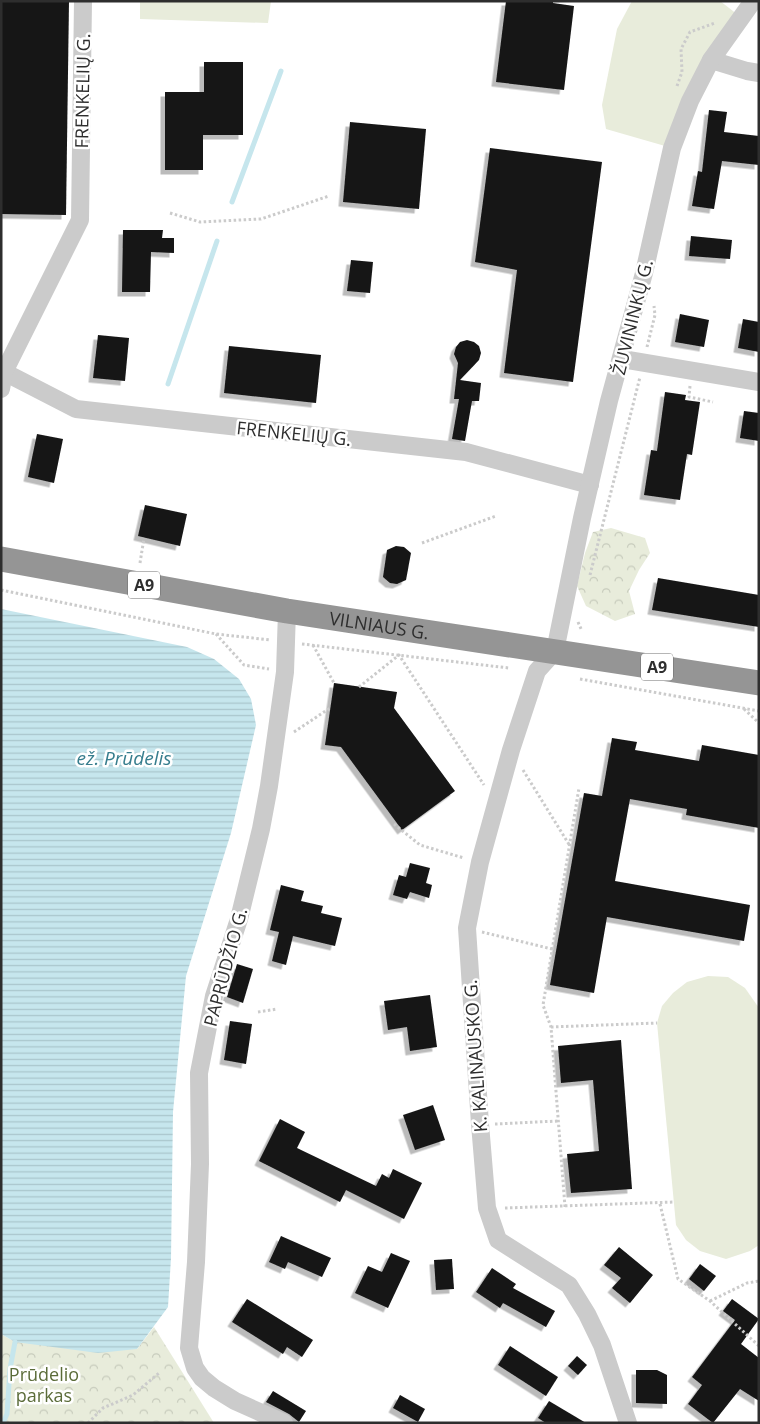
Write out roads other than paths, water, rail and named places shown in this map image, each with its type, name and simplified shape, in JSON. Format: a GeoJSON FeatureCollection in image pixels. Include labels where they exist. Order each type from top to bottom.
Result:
{"type":"FeatureCollection","features":[{"type":"Feature","properties":{"kind":"highway","name":"VILNIAUS G."},"geometry":{"type":"LineString","coordinates":[[1,559],[287,611],[759,683]]}},
{"type":"Feature","properties":{"kind":"street","name":"FRENKELIŲ G."},"geometry":{"type":"LineString","coordinates":[[83,1],[80,220],[2,381],[76,408],[466,452],[590,485]]}},
{"type":"Feature","properties":{"kind":"street","name":"ŽUVININKŲ G."},"geometry":{"type":"LineString","coordinates":[[555,651],[609,401],[642,282],[672,148],[690,101],[712,60],[753,1]]}},
{"type":"Feature","properties":{"kind":"street"},"geometry":{"type":"LineString","coordinates":[[712,60],[759,73]]}},
{"type":"Feature","properties":{"kind":"street"},"geometry":{"type":"LineString","coordinates":[[622,359],[759,382]]}},
{"type":"Feature","properties":{"kind":"street","name":"PAPRŪDŽIO G."},"geometry":{"type":"LineString","coordinates":[[284,1423],[235,1401],[214,1388],[202,1378],[195,1368],[189,1348],[196,1262],[200,1164],[199,1073],[214,996],[238,920],[261,829],[276,743],[285,672],[287,611]]}},
{"type":"Feature","properties":{"kind":"street","name":"K. KALINAUSKO G."},"geometry":{"type":"LineString","coordinates":[[555,651],[537,671],[510,750],[480,862],[467,928],[487,1208],[498,1240],[569,1285],[587,1314],[602,1345],[628,1423]]}},
{"type":"Feature","properties":{"kind":"water","name":"ež. Prūdelis"},"geometry":{"type":"Polygon","coordinates":[[[1,609],[187,647],[214,659],[239,679],[251,699],[256,725],[231,833],[186,976],[173,1112],[171,1258],[168,1307],[137,1349],[98,1353],[15,1342],[1,1334],[1,609]]]}},
{"type":"Feature","properties":{"kind":"waterway"},"geometry":{"type":"LineString","coordinates":[[232,202],[281,71]]}},
{"type":"Feature","properties":{"kind":"waterway"},"geometry":{"type":"LineString","coordinates":[[168,384],[217,241]]}},
{"type":"Feature","properties":{"kind":"waterway"},"geometry":{"type":"LineString","coordinates":[[3,1423],[7,1414],[10,1369],[15,1342]]}},
{"type":"Feature","properties":{"kind":"park label","name":"Prūdelio parkas"},"geometry":{"type":"Point","coordinates":[44,1384]}}]}
